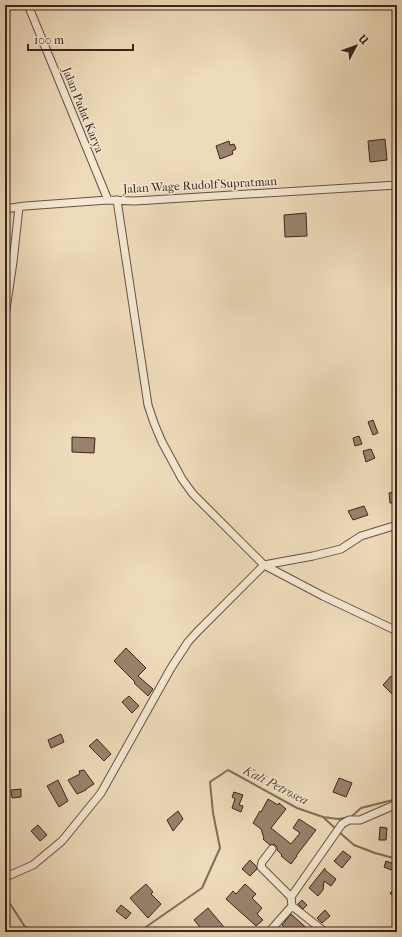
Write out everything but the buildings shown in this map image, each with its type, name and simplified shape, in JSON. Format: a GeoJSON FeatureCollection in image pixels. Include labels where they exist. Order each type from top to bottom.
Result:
{"type":"FeatureCollection","features":[{"type":"Feature","properties":{"kind":"street","name":"Jalan Padat Karya"},"geometry":{"type":"LineString","coordinates":[[28,5],[108,200]]}},
{"type":"Feature","properties":{"kind":"street","name":"Jalan Wage Rudolf Supratman"},"geometry":{"type":"LineString","coordinates":[[5,209],[108,200],[135,201],[397,185]]}},
{"type":"Feature","properties":{"kind":"street"},"geometry":{"type":"LineString","coordinates":[[117,200],[148,405],[162,442],[182,479],[193,494],[264,565],[323,596],[397,631]]}},
{"type":"Feature","properties":{"kind":"street"},"geometry":{"type":"LineString","coordinates":[[5,316],[19,207]]}},
{"type":"Feature","properties":{"kind":"street"},"geometry":{"type":"LineString","coordinates":[[7,876],[33,865],[62,841],[101,793],[171,668],[188,642],[264,565],[341,549],[361,536],[397,525]]}},
{"type":"Feature","properties":{"kind":"street"},"geometry":{"type":"LineString","coordinates":[[291,897],[342,824],[349,820],[360,820],[397,804]]}},
{"type":"Feature","properties":{"kind":"street"},"geometry":{"type":"LineString","coordinates":[[272,849],[262,862],[262,867],[291,897],[292,906],[325,932]]}},
{"type":"Feature","properties":{"kind":"street"},"geometry":{"type":"LineString","coordinates":[[269,932],[292,906]]}},
{"type":"Feature","properties":{"kind":"waterway","name":"Kali Petrosea"},"geometry":{"type":"LineString","coordinates":[[134,932],[143,929],[202,888],[220,848],[213,813],[210,782],[228,770],[297,808],[323,817],[336,829]]}},
{"type":"Feature","properties":{"kind":"waterway"},"geometry":{"type":"LineString","coordinates":[[323,817],[338,819],[351,817],[361,808],[397,799]]}},
{"type":"Feature","properties":{"kind":"waterway","name":"Kali Petrosea"},"geometry":{"type":"LineString","coordinates":[[339,832],[354,845],[397,859]]}},
{"type":"Feature","properties":{"kind":"waterway","name":"Kali Petrosea"},"geometry":{"type":"LineString","coordinates":[[5,896],[25,927],[41,932]]}}]}
